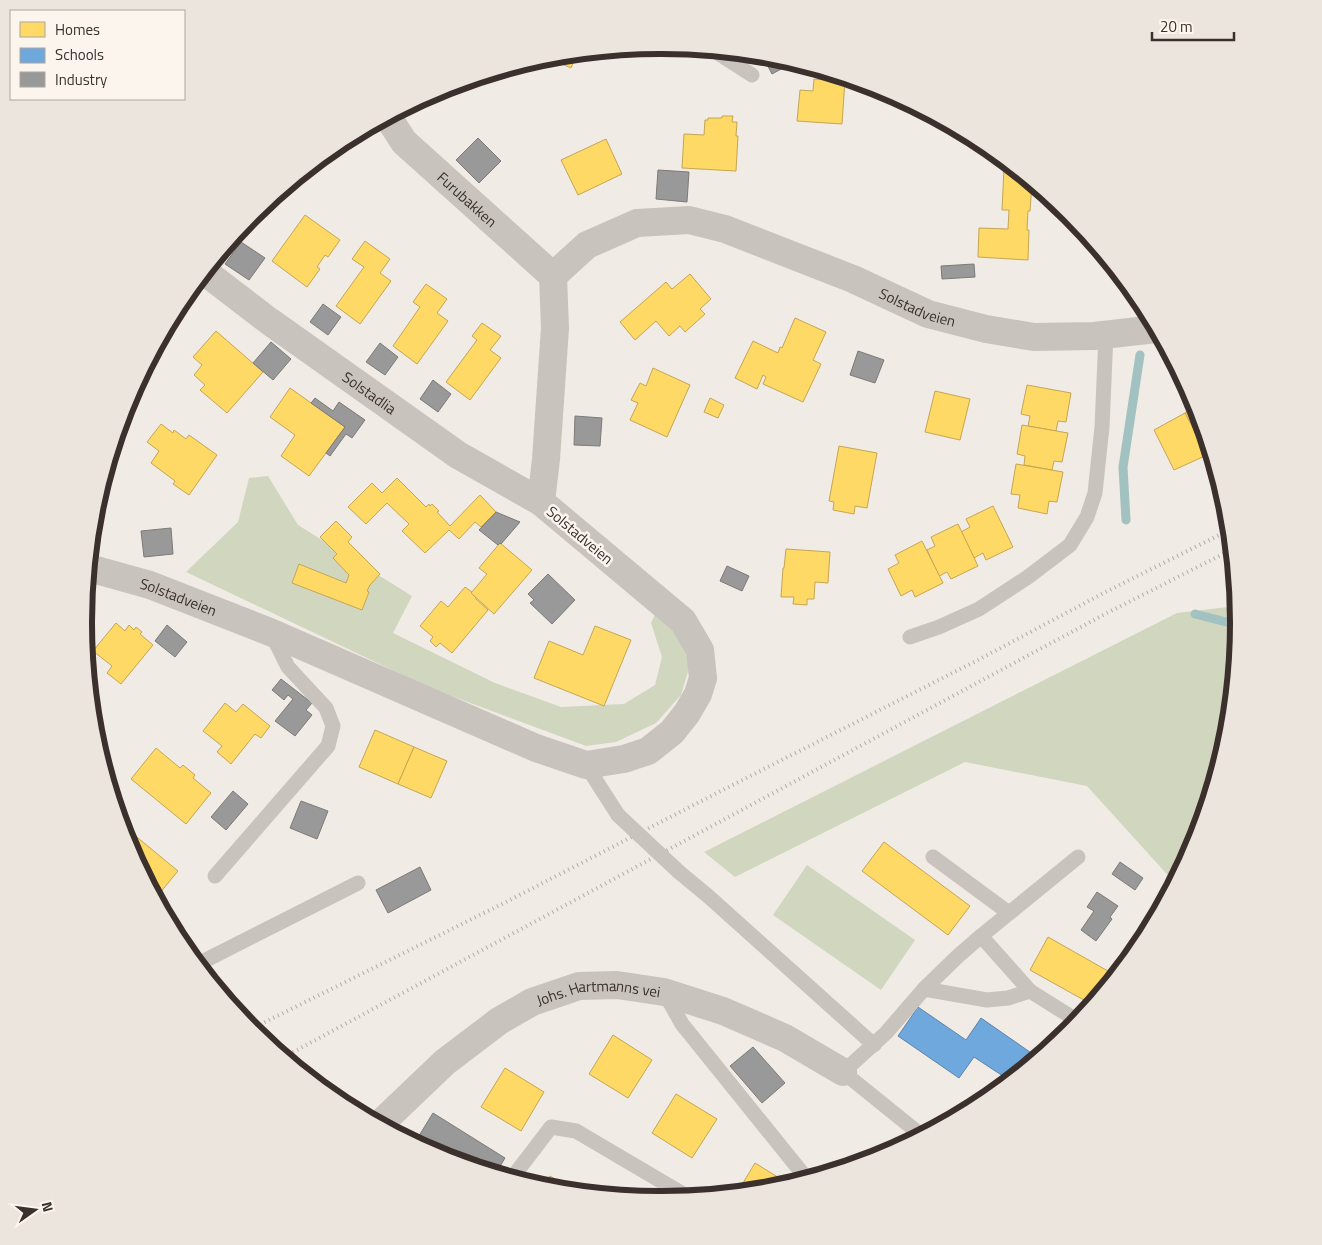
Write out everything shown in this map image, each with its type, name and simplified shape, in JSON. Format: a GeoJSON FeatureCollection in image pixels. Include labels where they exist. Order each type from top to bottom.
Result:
{"type":"FeatureCollection","features":[{"type":"Feature","properties":{"kind":"street","name":"Furubakken"},"geometry":{"type":"LineString","coordinates":[[391,122],[404,142],[553,276]]}},
{"type":"Feature","properties":{"kind":"street","name":"Solstadveien"},"geometry":{"type":"LineString","coordinates":[[95,570],[150,585],[270,632],[536,748],[586,765],[624,759],[648,751],[672,732],[687,713],[698,694],[703,678],[700,650],[683,621],[540,502],[546,459],[555,328],[553,276],[587,245],[637,223],[688,220],[725,229],[853,279],[928,314],[986,329],[1034,337],[1094,336],[1149,330]]}},
{"type":"Feature","properties":{"kind":"street","name":"Solstadlia"},"geometry":{"type":"LineString","coordinates":[[210,276],[269,321],[458,455],[540,502]]}},
{"type":"Feature","properties":{"kind":"street","name":"Johs. Hartmanns vei"},"geometry":{"type":"LineString","coordinates":[[385,1119],[445,1062],[499,1022],[532,1002],[579,986],[617,985],[664,992],[723,1011],[786,1038],[843,1072]]}},
{"type":"Feature","properties":{"kind":"lane"},"geometry":{"type":"LineString","coordinates":[[725,58],[752,75]]}},
{"type":"Feature","properties":{"kind":"lane"},"geometry":{"type":"LineString","coordinates":[[910,637],[939,627],[979,609],[1028,577],[1070,545],[1087,517],[1096,493],[1102,427],[1106,335]]}},
{"type":"Feature","properties":{"kind":"lane"},"geometry":{"type":"LineString","coordinates":[[214,876],[328,746],[333,726],[326,708],[288,667],[270,632]]}},
{"type":"Feature","properties":{"kind":"lane"},"geometry":{"type":"LineString","coordinates":[[586,765],[618,815],[679,872],[874,1045]]}},
{"type":"Feature","properties":{"kind":"lane"},"geometry":{"type":"LineString","coordinates":[[933,857],[1009,913]]}},
{"type":"Feature","properties":{"kind":"lane"},"geometry":{"type":"LineString","coordinates":[[916,1131],[843,1072],[886,1033],[924,989],[958,956],[1078,857]]}},
{"type":"Feature","properties":{"kind":"lane"},"geometry":{"type":"LineString","coordinates":[[204,961],[358,883]]}},
{"type":"Feature","properties":{"kind":"lane"},"geometry":{"type":"LineString","coordinates":[[981,936],[1030,991],[1071,1017]]}},
{"type":"Feature","properties":{"kind":"lane"},"geometry":{"type":"LineString","coordinates":[[924,989],[987,1000],[1008,998],[1030,991]]}},
{"type":"Feature","properties":{"kind":"lane"},"geometry":{"type":"LineString","coordinates":[[664,992],[682,1024],[802,1173]]}},
{"type":"Feature","properties":{"kind":"lane"},"geometry":{"type":"LineString","coordinates":[[516,1172],[551,1127],[576,1131],[677,1191]]}},
{"type":"Feature","properties":{"kind":"green space"},"geometry":{"type":"Polygon","coordinates":[[[268,476],[298,525],[412,596],[393,633],[495,683],[561,707],[624,704],[655,685],[662,657],[651,623],[658,608],[684,630],[691,661],[681,695],[656,723],[616,742],[586,746],[430,688],[186,572],[238,522],[249,478],[268,476]]]}},
{"type":"Feature","properties":{"kind":"green space"},"geometry":{"type":"Polygon","coordinates":[[[1230,607],[1229,660],[1219,733],[1210,770],[1200,805],[1169,877],[1087,786],[965,762],[735,877],[704,852],[1177,613],[1230,607]]]}},
{"type":"Feature","properties":{"kind":"green space"},"geometry":{"type":"Polygon","coordinates":[[[807,865],[915,940],[881,990],[773,915],[807,865]]]}},
{"type":"Feature","properties":{"kind":"building: Homes"},"geometry":{"type":"Polygon","coordinates":[[[574,61],[571,68],[560,63],[574,61]]]}},
{"type":"Feature","properties":{"kind":"building: Homes"},"geometry":{"type":"Polygon","coordinates":[[[814,79],[833,81],[845,84],[842,124],[797,121],[800,90],[813,91],[814,79]]]}},
{"type":"Feature","properties":{"kind":"building: Homes"},"geometry":{"type":"Polygon","coordinates":[[[722,116],[733,116],[732,122],[737,122],[736,171],[682,168],[684,134],[704,135],[705,120],[708,120],[708,118],[722,118],[722,116]]]}},
{"type":"Feature","properties":{"kind":"building: Homes"},"geometry":{"type":"Polygon","coordinates":[[[606,139],[622,174],[578,195],[561,160],[606,139]]]}},
{"type":"Feature","properties":{"kind":"building: Homes"},"geometry":{"type":"Polygon","coordinates":[[[1004,169],[1031,191],[1027,230],[1029,230],[1028,260],[978,257],[979,228],[1008,229],[1009,210],[1002,210],[1004,169]]]}},
{"type":"Feature","properties":{"kind":"building: Homes"},"geometry":{"type":"Polygon","coordinates":[[[305,215],[340,240],[328,257],[325,255],[317,267],[320,269],[307,287],[272,261],[305,215]]]}},
{"type":"Feature","properties":{"kind":"building: Homes"},"geometry":{"type":"Polygon","coordinates":[[[365,241],[390,259],[380,273],[391,281],[360,324],[336,306],[364,267],[352,259],[365,241]]]}},
{"type":"Feature","properties":{"kind":"building: Homes"},"geometry":{"type":"Polygon","coordinates":[[[690,274],[711,299],[700,309],[705,314],[685,332],[680,326],[669,336],[656,321],[635,340],[620,322],[666,282],[672,289],[690,274]]]}},
{"type":"Feature","properties":{"kind":"building: Homes"},"geometry":{"type":"Polygon","coordinates":[[[426,284],[447,299],[437,313],[448,321],[417,364],[393,346],[420,307],[413,302],[426,284]]]}},
{"type":"Feature","properties":{"kind":"building: Homes"},"geometry":{"type":"Polygon","coordinates":[[[795,318],[826,332],[813,360],[821,364],[803,402],[763,384],[766,377],[763,375],[757,389],[735,378],[753,341],[778,353],[795,318]]]}},
{"type":"Feature","properties":{"kind":"building: Homes"},"geometry":{"type":"Polygon","coordinates":[[[482,323],[501,336],[490,350],[501,358],[470,400],[446,382],[477,340],[472,336],[482,323]]]}},
{"type":"Feature","properties":{"kind":"building: Homes"},"geometry":{"type":"Polygon","coordinates":[[[216,331],[263,372],[227,413],[200,390],[205,385],[194,375],[202,365],[193,357],[216,331]]]}},
{"type":"Feature","properties":{"kind":"building: Homes"},"geometry":{"type":"Polygon","coordinates":[[[653,368],[690,385],[667,437],[630,420],[638,403],[631,400],[640,383],[646,386],[653,368]]]}},
{"type":"Feature","properties":{"kind":"building: Homes"},"geometry":{"type":"Polygon","coordinates":[[[1027,385],[1071,393],[1066,422],[1058,421],[1056,431],[1028,426],[1030,416],[1021,414],[1027,385]]]}},
{"type":"Feature","properties":{"kind":"building: Homes"},"geometry":{"type":"Polygon","coordinates":[[[290,388],[345,427],[309,476],[281,456],[295,435],[270,417],[290,388]]]}},
{"type":"Feature","properties":{"kind":"building: Homes"},"geometry":{"type":"Polygon","coordinates":[[[935,391],[970,399],[960,440],[925,432],[935,391]]]}},
{"type":"Feature","properties":{"kind":"building: Homes"},"geometry":{"type":"Polygon","coordinates":[[[710,398],[724,405],[718,418],[704,412],[710,398]]]}},
{"type":"Feature","properties":{"kind":"building: Homes"},"geometry":{"type":"Polygon","coordinates":[[[1188,411],[1201,444],[1185,413],[1188,411]]]}},
{"type":"Feature","properties":{"kind":"building: Homes"},"geometry":{"type":"Polygon","coordinates":[[[1185,413],[1201,444],[1205,456],[1174,470],[1154,430],[1185,413]]]}},
{"type":"Feature","properties":{"kind":"building: Homes"},"geometry":{"type":"Polygon","coordinates":[[[161,424],[173,433],[174,430],[186,439],[189,435],[217,455],[189,495],[173,484],[175,481],[151,463],[159,451],[147,442],[161,424]]]}},
{"type":"Feature","properties":{"kind":"building: Homes"},"geometry":{"type":"Polygon","coordinates":[[[1022,425],[1068,433],[1062,462],[1054,461],[1052,470],[1024,465],[1025,456],[1017,454],[1022,425]]]}},
{"type":"Feature","properties":{"kind":"building: Homes"},"geometry":{"type":"Polygon","coordinates":[[[839,446],[877,453],[867,508],[855,506],[854,514],[833,510],[834,502],[829,501],[839,446]]]}},
{"type":"Feature","properties":{"kind":"building: Homes"},"geometry":{"type":"Polygon","coordinates":[[[1016,464],[1063,472],[1057,502],[1049,501],[1047,514],[1018,508],[1020,495],[1011,494],[1016,464]]]}},
{"type":"Feature","properties":{"kind":"building: Homes"},"geometry":{"type":"Polygon","coordinates":[[[397,478],[426,507],[432,504],[450,526],[480,495],[496,512],[481,527],[475,522],[459,539],[449,530],[425,553],[402,531],[409,524],[387,503],[366,524],[348,507],[372,483],[382,493],[397,478]]]}},
{"type":"Feature","properties":{"kind":"building: Homes"},"geometry":{"type":"Polygon","coordinates":[[[993,506],[1013,547],[986,560],[983,553],[974,558],[961,532],[970,527],[966,519],[993,506]]]}},
{"type":"Feature","properties":{"kind":"building: Homes"},"geometry":{"type":"Polygon","coordinates":[[[336,521],[352,537],[348,542],[380,574],[367,591],[369,592],[362,610],[292,583],[299,564],[346,583],[349,575],[333,558],[337,554],[320,537],[336,521]]]}},
{"type":"Feature","properties":{"kind":"building: Homes"},"geometry":{"type":"Polygon","coordinates":[[[958,524],[978,566],[951,579],[947,572],[939,576],[927,550],[935,546],[931,537],[958,524]]]}},
{"type":"Feature","properties":{"kind":"building: Homes"},"geometry":{"type":"Polygon","coordinates":[[[922,541],[943,583],[915,597],[912,590],[901,596],[888,569],[899,563],[895,555],[922,541]]]}},
{"type":"Feature","properties":{"kind":"building: Homes"},"geometry":{"type":"Polygon","coordinates":[[[500,543],[532,570],[494,614],[471,593],[487,574],[479,568],[500,543]]]}},
{"type":"Feature","properties":{"kind":"building: Homes"},"geometry":{"type":"Polygon","coordinates":[[[786,549],[830,552],[828,583],[815,582],[814,599],[807,599],[807,605],[793,604],[794,597],[781,597],[786,549]]]}},
{"type":"Feature","properties":{"kind":"building: Homes"},"geometry":{"type":"Polygon","coordinates":[[[465,587],[488,610],[452,653],[440,643],[436,647],[430,641],[433,637],[420,626],[441,601],[448,607],[465,587]]]}},
{"type":"Feature","properties":{"kind":"building: Homes"},"geometry":{"type":"Polygon","coordinates":[[[116,623],[125,631],[129,625],[134,630],[136,627],[142,632],[140,634],[153,645],[121,684],[107,673],[112,666],[93,651],[116,623]]]}},
{"type":"Feature","properties":{"kind":"building: Homes"},"geometry":{"type":"Polygon","coordinates":[[[595,626],[631,640],[604,706],[534,678],[549,641],[583,655],[595,626]]]}},
{"type":"Feature","properties":{"kind":"building: Homes"},"geometry":{"type":"Polygon","coordinates":[[[225,703],[236,712],[243,704],[270,726],[261,738],[255,734],[231,764],[217,752],[222,746],[203,731],[225,703]]]}},
{"type":"Feature","properties":{"kind":"building: Homes"},"geometry":{"type":"Polygon","coordinates":[[[375,730],[414,747],[398,784],[359,767],[375,730]]]}},
{"type":"Feature","properties":{"kind":"building: Homes"},"geometry":{"type":"Polygon","coordinates":[[[414,747],[447,761],[431,798],[398,784],[414,747]]]}},
{"type":"Feature","properties":{"kind":"building: Homes"},"geometry":{"type":"Polygon","coordinates":[[[156,748],[180,768],[183,765],[195,775],[193,778],[211,793],[186,824],[131,779],[156,748]]]}},
{"type":"Feature","properties":{"kind":"building: Homes"},"geometry":{"type":"Polygon","coordinates":[[[134,835],[178,871],[160,892],[134,835]]]}},
{"type":"Feature","properties":{"kind":"building: Homes"},"geometry":{"type":"Polygon","coordinates":[[[884,842],[970,906],[948,935],[862,871],[884,842]]]}},
{"type":"Feature","properties":{"kind":"building: Homes"},"geometry":{"type":"Polygon","coordinates":[[[1048,937],[1110,972],[1086,1001],[1030,970],[1048,937]]]}},
{"type":"Feature","properties":{"kind":"building: Homes"},"geometry":{"type":"Polygon","coordinates":[[[613,1035],[652,1060],[628,1098],[589,1074],[613,1035]]]}},
{"type":"Feature","properties":{"kind":"building: Homes"},"geometry":{"type":"Polygon","coordinates":[[[505,1068],[544,1092],[521,1131],[481,1107],[505,1068]]]}},
{"type":"Feature","properties":{"kind":"building: Homes"},"geometry":{"type":"Polygon","coordinates":[[[676,1094],[717,1119],[692,1158],[652,1133],[676,1094]]]}},
{"type":"Feature","properties":{"kind":"building: Homes"},"geometry":{"type":"Polygon","coordinates":[[[755,1163],[780,1178],[772,1180],[742,1185],[755,1163]]]}},
{"type":"Feature","properties":{"kind":"building: Homes"},"geometry":{"type":"Polygon","coordinates":[[[550,1176],[559,1181],[550,1180],[548,1180],[550,1176]]]}},
{"type":"Feature","properties":{"kind":"building: Schools"},"geometry":{"type":"Polygon","coordinates":[[[918,1007],[966,1040],[981,1018],[1032,1053],[1004,1076],[974,1057],[959,1078],[898,1036],[918,1007]]]}},
{"type":"Feature","properties":{"kind":"building: Industry"},"geometry":{"type":"Polygon","coordinates":[[[767,64],[784,68],[772,74],[767,64]]]}},
{"type":"Feature","properties":{"kind":"building: Industry"},"geometry":{"type":"Polygon","coordinates":[[[478,138],[501,161],[479,183],[456,160],[478,138]]]}},
{"type":"Feature","properties":{"kind":"building: Industry"},"geometry":{"type":"Polygon","coordinates":[[[658,170],[689,172],[687,202],[656,199],[658,170]]]}},
{"type":"Feature","properties":{"kind":"building: Industry"},"geometry":{"type":"Polygon","coordinates":[[[241,242],[265,258],[249,280],[225,264],[241,242]]]}},
{"type":"Feature","properties":{"kind":"building: Industry"},"geometry":{"type":"Polygon","coordinates":[[[974,264],[975,277],[942,279],[941,266],[974,264]]]}},
{"type":"Feature","properties":{"kind":"building: Industry"},"geometry":{"type":"Polygon","coordinates":[[[323,304],[341,317],[328,335],[310,322],[323,304]]]}},
{"type":"Feature","properties":{"kind":"building: Industry"},"geometry":{"type":"Polygon","coordinates":[[[271,342],[291,359],[273,380],[253,363],[271,342]]]}},
{"type":"Feature","properties":{"kind":"building: Industry"},"geometry":{"type":"Polygon","coordinates":[[[380,343],[398,357],[385,375],[366,362],[380,343]]]}},
{"type":"Feature","properties":{"kind":"building: Industry"},"geometry":{"type":"Polygon","coordinates":[[[858,351],[884,360],[875,383],[850,375],[858,351]]]}},
{"type":"Feature","properties":{"kind":"building: Industry"},"geometry":{"type":"Polygon","coordinates":[[[433,380],[451,394],[438,412],[420,399],[433,380]]]}},
{"type":"Feature","properties":{"kind":"building: Industry"},"geometry":{"type":"Polygon","coordinates":[[[315,398],[333,411],[339,402],[365,420],[352,438],[346,434],[330,456],[326,453],[345,427],[311,403],[315,398]]]}},
{"type":"Feature","properties":{"kind":"building: Industry"},"geometry":{"type":"Polygon","coordinates":[[[575,416],[602,418],[600,446],[574,445],[575,416]]]}},
{"type":"Feature","properties":{"kind":"building: Industry"},"geometry":{"type":"Polygon","coordinates":[[[496,512],[520,522],[498,545],[479,530],[496,512]]]}},
{"type":"Feature","properties":{"kind":"building: Industry"},"geometry":{"type":"Polygon","coordinates":[[[171,528],[173,554],[144,557],[141,531],[171,528]]]}},
{"type":"Feature","properties":{"kind":"building: Industry"},"geometry":{"type":"Polygon","coordinates":[[[727,566],[749,576],[742,591],[720,581],[727,566]]]}},
{"type":"Feature","properties":{"kind":"building: Industry"},"geometry":{"type":"Polygon","coordinates":[[[548,574],[575,600],[552,624],[530,603],[534,600],[528,594],[548,574]]]}},
{"type":"Feature","properties":{"kind":"building: Industry"},"geometry":{"type":"Polygon","coordinates":[[[167,625],[187,642],[175,657],[155,641],[167,625]]]}},
{"type":"Feature","properties":{"kind":"building: Industry"},"geometry":{"type":"Polygon","coordinates":[[[281,679],[312,703],[306,710],[312,715],[295,736],[275,721],[293,699],[288,695],[284,700],[272,690],[281,679]]]}},
{"type":"Feature","properties":{"kind":"building: Industry"},"geometry":{"type":"Polygon","coordinates":[[[233,791],[248,804],[226,830],[211,817],[233,791]]]}},
{"type":"Feature","properties":{"kind":"building: Industry"},"geometry":{"type":"Polygon","coordinates":[[[301,801],[328,811],[317,839],[290,828],[301,801]]]}},
{"type":"Feature","properties":{"kind":"building: Industry"},"geometry":{"type":"Polygon","coordinates":[[[1120,862],[1143,878],[1135,890],[1112,874],[1120,862]]]}},
{"type":"Feature","properties":{"kind":"building: Industry"},"geometry":{"type":"Polygon","coordinates":[[[420,867],[431,890],[388,913],[376,890],[420,867]]]}},
{"type":"Feature","properties":{"kind":"building: Industry"},"geometry":{"type":"Polygon","coordinates":[[[1097,892],[1118,906],[1110,917],[1112,919],[1096,941],[1081,930],[1094,911],[1087,907],[1097,892]]]}},
{"type":"Feature","properties":{"kind":"building: Industry"},"geometry":{"type":"Polygon","coordinates":[[[753,1047],[785,1083],[762,1103],[730,1066],[753,1047]]]}},
{"type":"Feature","properties":{"kind":"building: Industry"},"geometry":{"type":"Polygon","coordinates":[[[433,1113],[505,1158],[499,1168],[443,1148],[418,1137],[433,1113]]]}},
{"type":"Feature","properties":{"kind":"waterway"},"geometry":{"type":"LineString","coordinates":[[1126,520],[1123,467],[1140,355]]}},
{"type":"Feature","properties":{"kind":"waterway"},"geometry":{"type":"LineString","coordinates":[[1195,614],[1230,623]]}},
{"type":"Feature","properties":{"kind":"railway"},"geometry":{"type":"LineString","coordinates":[[259,1025],[506,902],[1223,533]]}},
{"type":"Feature","properties":{"kind":"railway"},"geometry":{"type":"LineString","coordinates":[[290,1054],[1107,613],[1226,553]]}}]}
